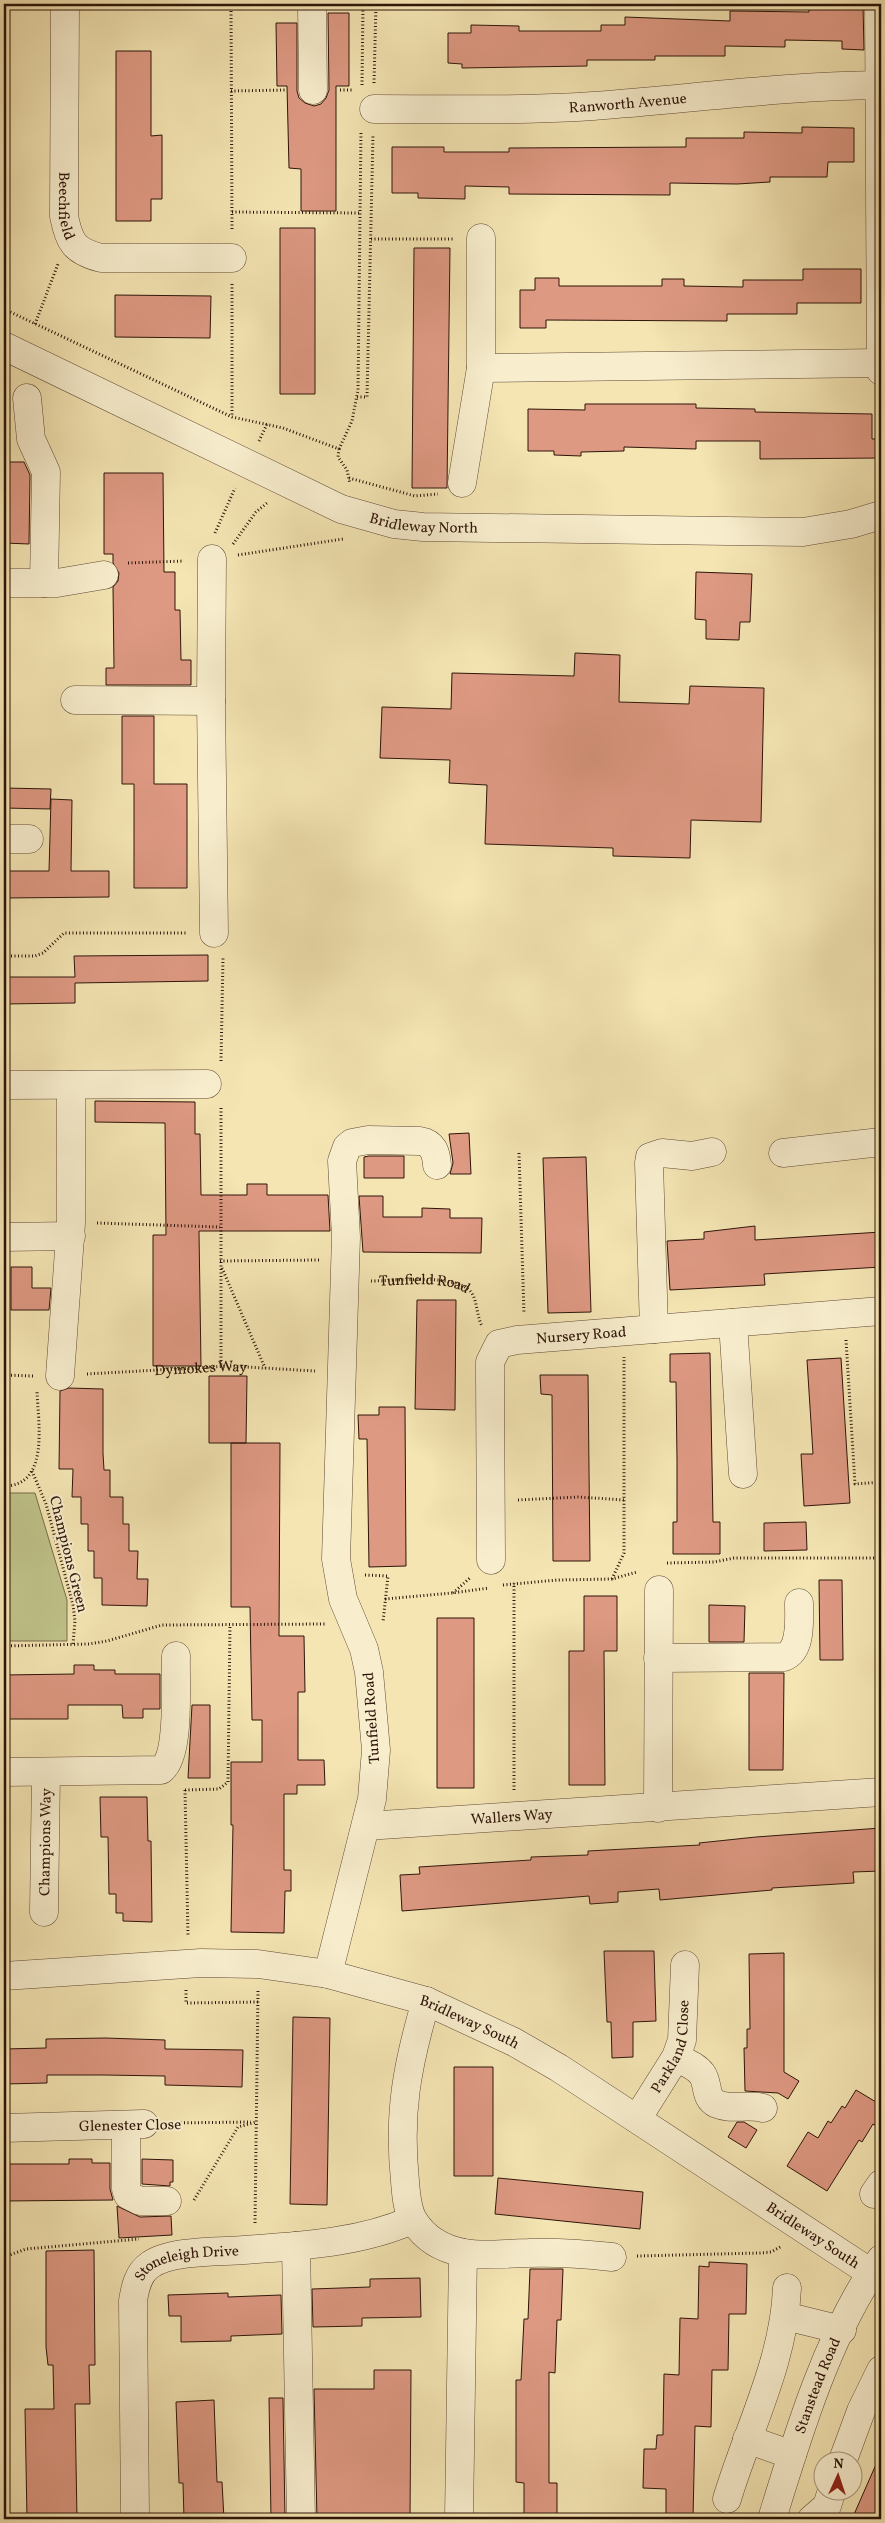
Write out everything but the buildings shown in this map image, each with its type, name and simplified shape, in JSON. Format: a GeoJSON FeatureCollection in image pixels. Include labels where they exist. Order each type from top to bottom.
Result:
{"type":"FeatureCollection","features":[{"type":"Feature","properties":{"kind":"street","name":"Beechfield"},"geometry":{"type":"LineString","coordinates":[[65,4],[64,216],[69,239],[77,248],[87,254],[101,258],[232,258]]}},
{"type":"Feature","properties":{"kind":"street"},"geometry":{"type":"LineString","coordinates":[[312,4],[313,90]]}},
{"type":"Feature","properties":{"kind":"street"},"geometry":{"type":"LineString","coordinates":[[480,368],[881,367],[880,4]]}},
{"type":"Feature","properties":{"kind":"street","name":"Ranworth Avenue"},"geometry":{"type":"LineString","coordinates":[[366,109],[539,109],[594,106],[793,87],[880,85]]}},
{"type":"Feature","properties":{"kind":"street"},"geometry":{"type":"LineString","coordinates":[[462,482],[480,368],[480,238]]}},
{"type":"Feature","properties":{"kind":"street","name":"Bridleway North"},"geometry":{"type":"LineString","coordinates":[[4,346],[341,509],[394,524],[422,527],[769,532],[825,530],[881,515]]}},
{"type":"Feature","properties":{"kind":"street"},"geometry":{"type":"LineString","coordinates":[[27,398],[31,439],[46,472],[44,583]]}},
{"type":"Feature","properties":{"kind":"street"},"geometry":{"type":"LineString","coordinates":[[212,559],[211,701],[214,933]]}},
{"type":"Feature","properties":{"kind":"street"},"geometry":{"type":"LineString","coordinates":[[4,583],[76,582],[104,575]]}},
{"type":"Feature","properties":{"kind":"street"},"geometry":{"type":"LineString","coordinates":[[75,700],[211,701]]}},
{"type":"Feature","properties":{"kind":"street"},"geometry":{"type":"LineString","coordinates":[[7,1085],[216,1084]]}},
{"type":"Feature","properties":{"kind":"street"},"geometry":{"type":"LineString","coordinates":[[48,1376],[71,1230],[71,1085]]}},
{"type":"Feature","properties":{"kind":"street"},"geometry":{"type":"LineString","coordinates":[[344,1259],[342,1161],[347,1147],[352,1143],[368,1140],[427,1142],[435,1152],[437,1165]]}},
{"type":"Feature","properties":{"kind":"street"},"geometry":{"type":"LineString","coordinates":[[783,1153],[881,1142]]}},
{"type":"Feature","properties":{"kind":"street"},"geometry":{"type":"LineString","coordinates":[[654,1329],[648,1163],[650,1157],[662,1153],[692,1156],[712,1152]]}},
{"type":"Feature","properties":{"kind":"street"},"geometry":{"type":"LineString","coordinates":[[4,1237],[71,1230]]}},
{"type":"Feature","properties":{"kind":"street","name":"Tunfield Road"},"geometry":{"type":"LineString","coordinates":[[328,1974],[366,1826],[374,1788],[376,1750],[372,1693],[364,1649],[340,1590],[336,1559],[344,1259]]}},
{"type":"Feature","properties":{"kind":"street","name":"Nursery Road"},"geometry":{"type":"LineString","coordinates":[[512,1342],[881,1311]]}},
{"type":"Feature","properties":{"kind":"street"},"geometry":{"type":"LineString","coordinates":[[733,1323],[743,1474]]}},
{"type":"Feature","properties":{"kind":"street"},"geometry":{"type":"LineString","coordinates":[[491,1560],[490,1362],[512,1342]]}},
{"type":"Feature","properties":{"kind":"street"},"geometry":{"type":"LineString","coordinates":[[654,1574],[658,1658],[658,1808]]}},
{"type":"Feature","properties":{"kind":"street"},"geometry":{"type":"LineString","coordinates":[[658,1658],[784,1657],[790,1655],[796,1645],[799,1603]]}},
{"type":"Feature","properties":{"kind":"street"},"geometry":{"type":"LineString","coordinates":[[167,1766],[174,1737],[176,1656]]}},
{"type":"Feature","properties":{"kind":"street","name":"Champions Way"},"geometry":{"type":"LineString","coordinates":[[4,1772],[153,1771],[167,1766]]}},
{"type":"Feature","properties":{"kind":"street","name":"Champions Way"},"geometry":{"type":"LineString","coordinates":[[44,1912],[46,1772]]}},
{"type":"Feature","properties":{"kind":"street","name":"Wallers Way"},"geometry":{"type":"LineString","coordinates":[[366,1826],[881,1792]]}},
{"type":"Feature","properties":{"kind":"street","name":"Bridleway South"},"geometry":{"type":"LineString","coordinates":[[4,1976],[162,1964],[258,1964],[328,1974],[426,2001],[514,2042],[579,2081],[798,2224],[876,2266]]}},
{"type":"Feature","properties":{"kind":"street","name":"Parkland Close"},"geometry":{"type":"LineString","coordinates":[[637,2119],[676,2057],[684,2031],[686,1965]]}},
{"type":"Feature","properties":{"kind":"street"},"geometry":{"type":"LineString","coordinates":[[426,2001],[409,2062],[403,2098],[403,2160],[412,2220],[427,2237],[438,2244],[463,2253],[492,2256],[555,2252],[612,2257]]}},
{"type":"Feature","properties":{"kind":"street"},"geometry":{"type":"LineString","coordinates":[[676,2057],[694,2066],[702,2075],[709,2098],[714,2102],[726,2106],[745,2105],[763,2108]]}},
{"type":"Feature","properties":{"kind":"street"},"geometry":{"type":"LineString","coordinates":[[135,2124],[126,2190],[128,2195],[133,2199],[148,2202],[179,2203]]}},
{"type":"Feature","properties":{"kind":"street","name":"Glenester Close"},"geometry":{"type":"LineString","coordinates":[[4,2128],[135,2124]]}},
{"type":"Feature","properties":{"kind":"street","name":"Stoneleigh Drive"},"geometry":{"type":"LineString","coordinates":[[135,2516],[133,2301],[138,2281],[151,2264],[171,2257],[296,2246],[364,2236],[393,2228],[412,2220]]}},
{"type":"Feature","properties":{"kind":"street"},"geometry":{"type":"LineString","coordinates":[[296,2246],[301,2519]]}},
{"type":"Feature","properties":{"kind":"street"},"geometry":{"type":"LineString","coordinates":[[459,2518],[463,2253]]}},
{"type":"Feature","properties":{"kind":"street","name":"Stanstead Road"},"geometry":{"type":"LineString","coordinates":[[773,2519],[792,2455],[842,2330],[876,2266]]}},
{"type":"Feature","properties":{"kind":"street"},"geometry":{"type":"LineString","coordinates":[[727,2499],[771,2374],[785,2316],[788,2288]]}},
{"type":"Feature","properties":{"kind":"street"},"geometry":{"type":"LineString","coordinates":[[785,2316],[842,2330]]}},
{"type":"Feature","properties":{"kind":"street"},"geometry":{"type":"LineString","coordinates":[[847,2450],[861,2411],[881,2370]]}},
{"type":"Feature","properties":{"kind":"street"},"geometry":{"type":"LineString","coordinates":[[747,2439],[792,2455]]}},
{"type":"Feature","properties":{"kind":"street"},"geometry":{"type":"LineString","coordinates":[[812,2519],[826,2506],[828,2500]]}},
{"type":"Feature","properties":{"kind":"path"},"geometry":{"type":"LineString","coordinates":[[231,4],[232,417]]}},
{"type":"Feature","properties":{"kind":"path"},"geometry":{"type":"LineString","coordinates":[[357,397],[367,397],[370,239],[363,4]]}},
{"type":"Feature","properties":{"kind":"path"},"geometry":{"type":"LineString","coordinates":[[341,509],[347,495],[349,478],[338,457],[339,449],[352,421],[357,397],[360,213],[366,109],[376,4]]}},
{"type":"Feature","properties":{"kind":"path"},"geometry":{"type":"LineString","coordinates":[[232,212],[360,213]]}},
{"type":"Feature","properties":{"kind":"path"},"geometry":{"type":"LineString","coordinates":[[370,239],[480,238]]}},
{"type":"Feature","properties":{"kind":"path"},"geometry":{"type":"LineString","coordinates":[[35,324],[69,239]]}},
{"type":"Feature","properties":{"kind":"path"},"geometry":{"type":"LineString","coordinates":[[4,309],[232,417],[267,424],[313,438],[339,449]]}},
{"type":"Feature","properties":{"kind":"path"},"geometry":{"type":"LineString","coordinates":[[258,442],[267,424]]}},
{"type":"Feature","properties":{"kind":"path"},"geometry":{"type":"LineString","coordinates":[[349,478],[415,496],[451,492],[462,482]]}},
{"type":"Feature","properties":{"kind":"path"},"geometry":{"type":"LineString","coordinates":[[212,559],[209,549],[236,486]]}},
{"type":"Feature","properties":{"kind":"path"},"geometry":{"type":"LineString","coordinates":[[212,559],[238,540],[256,512],[276,495],[301,490]]}},
{"type":"Feature","properties":{"kind":"path"},"geometry":{"type":"LineString","coordinates":[[104,575],[128,564],[212,559],[346,539]]}},
{"type":"Feature","properties":{"kind":"path"},"geometry":{"type":"LineString","coordinates":[[4,956],[35,956],[43,952],[64,933],[214,933],[224,931],[216,1084],[221,1367]]}},
{"type":"Feature","properties":{"kind":"path"},"geometry":{"type":"LineString","coordinates":[[512,1342],[519,1153]]}},
{"type":"Feature","properties":{"kind":"path"},"geometry":{"type":"LineString","coordinates":[[71,1230],[220,1227]]}},
{"type":"Feature","properties":{"kind":"path","name":"Tunfield Road"},"geometry":{"type":"LineString","coordinates":[[220,1263],[344,1259],[456,1282],[468,1289],[473,1295],[480,1322],[512,1342]]}},
{"type":"Feature","properties":{"kind":"path"},"geometry":{"type":"LineString","coordinates":[[220,1263],[265,1368]]}},
{"type":"Feature","properties":{"kind":"path"},"geometry":{"type":"LineString","coordinates":[[844,1314],[855,1484],[881,1482]]}},
{"type":"Feature","properties":{"kind":"path"},"geometry":{"type":"LineString","coordinates":[[612,1578],[624,1553],[624,1332]]}},
{"type":"Feature","properties":{"kind":"path","name":"Dymokes Way"},"geometry":{"type":"LineString","coordinates":[[4,1375],[48,1376],[221,1367],[341,1372]]}},
{"type":"Feature","properties":{"kind":"path"},"geometry":{"type":"LineString","coordinates":[[4,1486],[24,1480],[36,1466],[48,1376]]}},
{"type":"Feature","properties":{"kind":"path","name":"Champions Green"},"geometry":{"type":"LineString","coordinates":[[32,1471],[46,1504],[73,1605],[75,1621],[73,1644]]}},
{"type":"Feature","properties":{"kind":"path"},"geometry":{"type":"LineString","coordinates":[[492,1502],[578,1498],[625,1500]]}},
{"type":"Feature","properties":{"kind":"path"},"geometry":{"type":"LineString","coordinates":[[497,1586],[654,1574],[734,1558],[881,1558]]}},
{"type":"Feature","properties":{"kind":"path"},"geometry":{"type":"LineString","coordinates":[[514,1584],[514,1816]]}},
{"type":"Feature","properties":{"kind":"path"},"geometry":{"type":"LineString","coordinates":[[385,1599],[452,1593],[492,1587]]}},
{"type":"Feature","properties":{"kind":"path"},"geometry":{"type":"LineString","coordinates":[[185,1790],[219,1789],[228,1782],[230,1624]]}},
{"type":"Feature","properties":{"kind":"path"},"geometry":{"type":"LineString","coordinates":[[167,1766],[180,1779],[185,1790],[188,1942]]}},
{"type":"Feature","properties":{"kind":"path"},"geometry":{"type":"LineString","coordinates":[[255,2249],[258,1964]]}},
{"type":"Feature","properties":{"kind":"path"},"geometry":{"type":"LineString","coordinates":[[186,1986],[186,2003],[258,2002]]}},
{"type":"Feature","properties":{"kind":"path"},"geometry":{"type":"LineString","coordinates":[[179,2203],[238,2127],[256,2122]]}},
{"type":"Feature","properties":{"kind":"path","name":"Glenester Close"},"geometry":{"type":"LineString","coordinates":[[135,2124],[256,2122]]}},
{"type":"Feature","properties":{"kind":"path"},"geometry":{"type":"LineString","coordinates":[[612,2257],[772,2252],[784,2244],[798,2224]]}},
{"type":"Feature","properties":{"kind":"path"},"geometry":{"type":"LineString","coordinates":[[4,2257],[26,2249],[144,2239]]}},
{"type":"Feature","properties":{"kind":"green space"},"geometry":{"type":"Polygon","coordinates":[[[4,1493],[35,1493],[67,1600],[67,1641],[4,1641],[4,1493]]]}}]}
